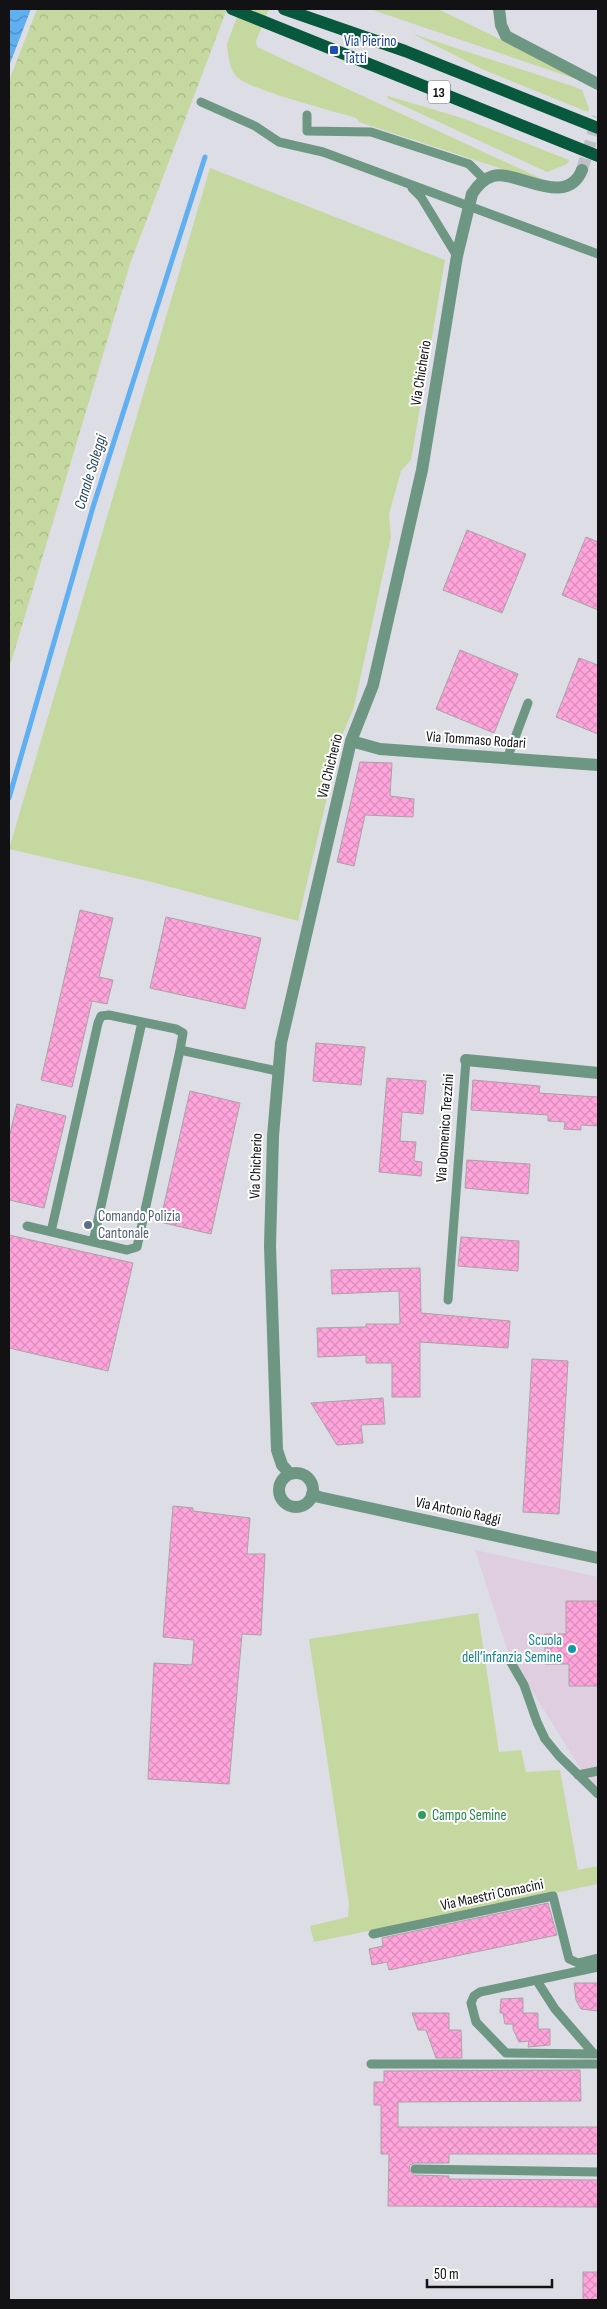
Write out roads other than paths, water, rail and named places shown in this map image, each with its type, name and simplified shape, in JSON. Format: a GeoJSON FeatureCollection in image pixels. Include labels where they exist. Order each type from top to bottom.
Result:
{"type":"FeatureCollection","features":[{"type":"Feature","properties":{"kind":"main road","name":"13"},"geometry":{"type":"LineString","coordinates":[[232,9],[598,156]]}},
{"type":"Feature","properties":{"kind":"main road","name":"13"},"geometry":{"type":"LineString","coordinates":[[286,10],[405,51],[598,128]]}},
{"type":"Feature","properties":{"kind":"street"},"geometry":{"type":"LineString","coordinates":[[499,9],[500,26],[506,36],[598,84]]}},
{"type":"Feature","properties":{"kind":"street"},"geometry":{"type":"LineString","coordinates":[[485,180],[494,176],[504,176],[552,188],[572,183],[577,179],[582,170]]}},
{"type":"Feature","properties":{"kind":"street","name":"Via Chicherio"},"geometry":{"type":"LineString","coordinates":[[290,1474],[279,1459],[277,1450],[273,1361],[270,1246],[277,1071],[286,1016],[351,741],[373,685],[422,470],[457,256],[468,208],[472,194],[485,180]]}},
{"type":"Feature","properties":{"kind":"street","name":"Via Tommaso Rodari"},"geometry":{"type":"LineString","coordinates":[[351,741],[380,749],[598,765]]}},
{"type":"Feature","properties":{"kind":"street","name":"Via Domenico Trezzini"},"geometry":{"type":"LineString","coordinates":[[466,1060],[598,1073]]}},
{"type":"Feature","properties":{"kind":"street"},"geometry":{"type":"LineString","coordinates":[[290,1474],[300,1474],[309,1479],[312,1494],[307,1503],[297,1507],[283,1501],[280,1496],[280,1485],[290,1474]]}},
{"type":"Feature","properties":{"kind":"street","name":"Via Antonio Raggi"},"geometry":{"type":"LineString","coordinates":[[312,1494],[598,1558]]}},
{"type":"Feature","properties":{"kind":"lane"},"geometry":{"type":"LineString","coordinates":[[201,102],[255,126],[279,142],[323,152],[468,208],[598,254]]}},
{"type":"Feature","properties":{"kind":"lane"},"geometry":{"type":"LineString","coordinates":[[307,115],[307,131],[374,133],[465,162],[476,169],[485,180]]}},
{"type":"Feature","properties":{"kind":"lane"},"geometry":{"type":"LineString","coordinates":[[408,185],[421,197],[457,256]]}},
{"type":"Feature","properties":{"kind":"lane"},"geometry":{"type":"LineString","coordinates":[[507,759],[528,703]]}},
{"type":"Feature","properties":{"kind":"lane"},"geometry":{"type":"LineString","coordinates":[[27,1226],[51,1232],[127,1250],[137,1247],[183,1038],[180,1031],[109,1015],[101,1016],[99,1019],[51,1232]]}},
{"type":"Feature","properties":{"kind":"lane"},"geometry":{"type":"LineString","coordinates":[[93,1242],[142,1022]]}},
{"type":"Feature","properties":{"kind":"lane"},"geometry":{"type":"LineString","coordinates":[[180,1050],[277,1071]]}},
{"type":"Feature","properties":{"kind":"lane","name":"Via Domenico Trezzini"},"geometry":{"type":"LineString","coordinates":[[448,1300],[466,1060]]}},
{"type":"Feature","properties":{"kind":"lane"},"geometry":{"type":"LineString","coordinates":[[509,1659],[524,1685],[545,1739],[598,1794]]}},
{"type":"Feature","properties":{"kind":"lane"},"geometry":{"type":"LineString","coordinates":[[578,1775],[598,1771]]}},
{"type":"Feature","properties":{"kind":"lane","name":"Via Maestri Comacini"},"geometry":{"type":"LineString","coordinates":[[372,1934],[554,1896],[569,1960],[578,1963],[598,1958]]}},
{"type":"Feature","properties":{"kind":"lane"},"geometry":{"type":"LineString","coordinates":[[596,2054],[506,2053],[476,2022],[471,2003],[474,1996],[489,1990],[598,1967]]}},
{"type":"Feature","properties":{"kind":"lane"},"geometry":{"type":"LineString","coordinates":[[537,1981],[555,2009],[596,2054]]}},
{"type":"Feature","properties":{"kind":"lane"},"geometry":{"type":"LineString","coordinates":[[371,2064],[598,2064]]}},
{"type":"Feature","properties":{"kind":"lane"},"geometry":{"type":"LineString","coordinates":[[416,2169],[598,2172]]}},
{"type":"Feature","properties":{"kind":"water"},"geometry":{"type":"Polygon","coordinates":[[[9,9],[31,9],[9,66],[9,9]]]}},
{"type":"Feature","properties":{"kind":"waterway","name":"Canale Saleggi"},"geometry":{"type":"LineString","coordinates":[[9,798],[93,507],[205,157]]}},
{"type":"Feature","properties":{"kind":"tunnel"},"geometry":{"type":"LineString","coordinates":[[582,170],[598,117]]}},
{"type":"Feature","properties":{"kind":"place","name":"Via Pierino Tatti"},"geometry":{"type":"Point","coordinates":[334,50]}},
{"type":"Feature","properties":{"kind":"place","name":"Comando Polizia Cantonale"},"geometry":{"type":"Point","coordinates":[88,1225]}},
{"type":"Feature","properties":{"kind":"place","name":"Scuola dell’infanzia Semine"},"geometry":{"type":"Point","coordinates":[572,1649]}},
{"type":"Feature","properties":{"kind":"place","name":"Campo Semine"},"geometry":{"type":"Point","coordinates":[422,1815]}}]}
